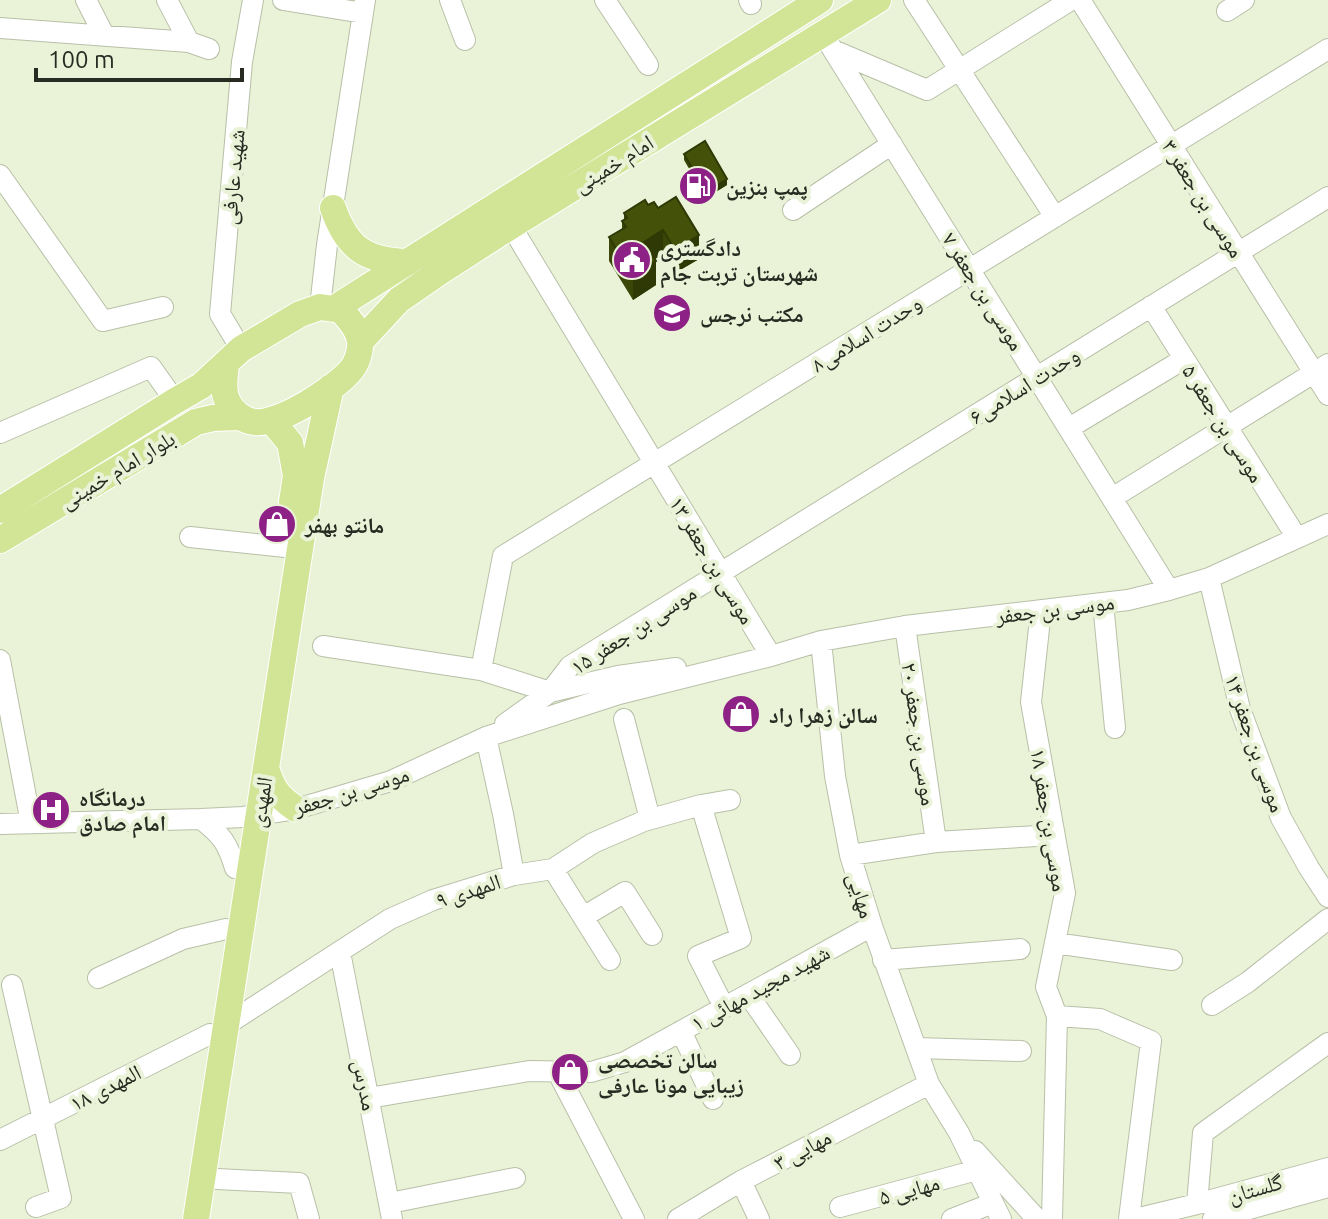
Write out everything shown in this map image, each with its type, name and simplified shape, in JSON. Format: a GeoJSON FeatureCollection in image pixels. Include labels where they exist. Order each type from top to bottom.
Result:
{"type":"FeatureCollection","features":[{"type":"Feature","properties":{"kind":"main road","name":"امام خمینی"},"geometry":{"type":"LineString","coordinates":[[328,308],[820,0]]}},
{"type":"Feature","properties":{"kind":"main road","name":"امام خمینی"},"geometry":{"type":"LineString","coordinates":[[272,421],[295,410],[350,372],[357,361],[360,342],[399,300],[511,226],[829,42],[878,0]]}},
{"type":"Feature","properties":{"kind":"main road"},"geometry":{"type":"LineString","coordinates":[[333,208],[340,227],[352,243],[368,255],[387,262],[417,255],[422,258],[428,271],[441,271]]}},
{"type":"Feature","properties":{"kind":"main road","name":"بلوار امام خمینی"},"geometry":{"type":"LineString","coordinates":[[0,510],[201,386],[233,356],[300,314],[328,308]]}},
{"type":"Feature","properties":{"kind":"main road"},"geometry":{"type":"LineString","coordinates":[[328,308],[341,310],[356,328],[360,342]]}},
{"type":"Feature","properties":{"kind":"main road"},"geometry":{"type":"LineString","coordinates":[[233,356],[224,385],[226,398],[241,417]]}},
{"type":"Feature","properties":{"kind":"main road","name":"المهدی"},"geometry":{"type":"LineString","coordinates":[[218,1030],[226,929],[235,868],[266,767],[311,478],[331,387]]}},
{"type":"Feature","properties":{"kind":"main road","name":"بلوار امام خمینی"},"geometry":{"type":"LineString","coordinates":[[0,540],[196,422],[241,417],[255,422],[272,421]]}},
{"type":"Feature","properties":{"kind":"main road","name":"المهدی"},"geometry":{"type":"LineString","coordinates":[[189,1218],[251,816],[296,476],[290,443],[272,421]]}},
{"type":"Feature","properties":{"kind":"main road"},"geometry":{"type":"LineString","coordinates":[[132,428],[144,429],[150,436],[144,452]]}},
{"type":"Feature","properties":{"kind":"main road"},"geometry":{"type":"LineString","coordinates":[[266,767],[272,786],[280,797],[296,809]]}},
{"type":"Feature","properties":{"kind":"street"},"geometry":{"type":"LineString","coordinates":[[86,0],[104,35]]}},
{"type":"Feature","properties":{"kind":"street"},"geometry":{"type":"LineString","coordinates":[[167,0],[189,42]]}},
{"type":"Feature","properties":{"kind":"street","name":"شهید عارفی"},"geometry":{"type":"LineString","coordinates":[[233,356],[220,314],[242,62],[253,0]]}},
{"type":"Feature","properties":{"kind":"street"},"geometry":{"type":"LineString","coordinates":[[283,0],[364,6],[333,208],[328,308]]}},
{"type":"Feature","properties":{"kind":"street"},"geometry":{"type":"LineString","coordinates":[[450,0],[465,40]]}},
{"type":"Feature","properties":{"kind":"street"},"geometry":{"type":"LineString","coordinates":[[605,0],[648,65]]}},
{"type":"Feature","properties":{"kind":"street"},"geometry":{"type":"LineString","coordinates":[[914,0],[1055,217]]}},
{"type":"Feature","properties":{"kind":"street"},"geometry":{"type":"LineString","coordinates":[[829,42],[927,90],[1071,0]]}},
{"type":"Feature","properties":{"kind":"street","name":"موسی بن جعفر ۳"},"geometry":{"type":"LineString","coordinates":[[1080,0],[1239,252],[1321,368],[1328,395]]}},
{"type":"Feature","properties":{"kind":"street"},"geometry":{"type":"LineString","coordinates":[[0,28],[189,42],[209,49]]}},
{"type":"Feature","properties":{"kind":"street","name":"موسی بن جعفر ۷"},"geometry":{"type":"LineString","coordinates":[[829,42],[1169,590]]}},
{"type":"Feature","properties":{"kind":"street","name":"وحدت اسلامی۸"},"geometry":{"type":"LineString","coordinates":[[481,670],[503,556],[1328,49]]}},
{"type":"Feature","properties":{"kind":"street"},"geometry":{"type":"LineString","coordinates":[[793,210],[892,144]]}},
{"type":"Feature","properties":{"kind":"street"},"geometry":{"type":"LineString","coordinates":[[0,175],[103,321],[163,307]]}},
{"type":"Feature","properties":{"kind":"street","name":"وحدت اسلامی۶"},"geometry":{"type":"LineString","coordinates":[[721,573],[1328,197]]}},
{"type":"Feature","properties":{"kind":"street","name":"موسی بن جعفر ۱۳"},"geometry":{"type":"LineString","coordinates":[[511,226],[771,656]]}},
{"type":"Feature","properties":{"kind":"street","name":"موسی بن جعفر ۵"},"geometry":{"type":"LineString","coordinates":[[1151,306],[1297,538]]}},
{"type":"Feature","properties":{"kind":"street"},"geometry":{"type":"LineString","coordinates":[[1069,428],[1184,359]]}},
{"type":"Feature","properties":{"kind":"street"},"geometry":{"type":"LineString","coordinates":[[0,433],[151,367],[175,401]]}},
{"type":"Feature","properties":{"kind":"street"},"geometry":{"type":"LineString","coordinates":[[1112,498],[1321,368]]}},
{"type":"Feature","properties":{"kind":"street","name":"موسی بن جعفر"},"geometry":{"type":"LineString","coordinates":[[0,824],[201,819],[296,809],[391,781],[486,737],[619,694],[821,641],[905,626],[1128,600],[1209,578],[1328,524]]}},
{"type":"Feature","properties":{"kind":"street"},"geometry":{"type":"LineString","coordinates":[[190,537],[285,547]]}},
{"type":"Feature","properties":{"kind":"street","name":"موسی بن جعفر ۱۵"},"geometry":{"type":"LineString","coordinates":[[550,692],[570,666],[721,573]]}},
{"type":"Feature","properties":{"kind":"street","name":"موسی بن جعفر ۱۴"},"geometry":{"type":"LineString","coordinates":[[1209,578],[1240,709],[1281,818],[1328,897]]}},
{"type":"Feature","properties":{"kind":"street"},"geometry":{"type":"LineString","coordinates":[[1103,603],[1115,728]]}},
{"type":"Feature","properties":{"kind":"street","name":"موسی بن جعفر ۱۸"},"geometry":{"type":"LineString","coordinates":[[1041,610],[1031,702],[1065,893],[1046,987],[1057,1016],[1052,1219]]}},
{"type":"Feature","properties":{"kind":"street","name":"موسی بن جعفر ۲۰"},"geometry":{"type":"LineString","coordinates":[[905,626],[936,842]]}},
{"type":"Feature","properties":{"kind":"street","name":"مهایی"},"geometry":{"type":"LineString","coordinates":[[821,641],[835,776],[850,855],[883,960],[929,1084],[959,1133]]}},
{"type":"Feature","properties":{"kind":"street"},"geometry":{"type":"LineString","coordinates":[[323,646],[481,670],[550,692]]}},
{"type":"Feature","properties":{"kind":"street","name":"موسی بن جعفر"},"geometry":{"type":"LineString","coordinates":[[486,737],[550,692],[618,676],[771,656]]}},
{"type":"Feature","properties":{"kind":"street"},"geometry":{"type":"LineString","coordinates":[[0,660],[31,823]]}},
{"type":"Feature","properties":{"kind":"street"},"geometry":{"type":"LineString","coordinates":[[624,719],[650,819]]}},
{"type":"Feature","properties":{"kind":"street"},"geometry":{"type":"LineString","coordinates":[[486,737],[514,875]]}},
{"type":"Feature","properties":{"kind":"street","name":"المهدی ۹"},"geometry":{"type":"LineString","coordinates":[[218,1030],[390,919],[433,900],[514,875],[553,869],[593,843],[650,819],[730,800]]}},
{"type":"Feature","properties":{"kind":"street"},"geometry":{"type":"LineString","coordinates":[[701,805],[741,938],[698,956],[724,1007]]}},
{"type":"Feature","properties":{"kind":"street"},"geometry":{"type":"LineString","coordinates":[[201,819],[218,832],[228,846],[235,868]]}},
{"type":"Feature","properties":{"kind":"street"},"geometry":{"type":"LineString","coordinates":[[850,855],[936,842],[1054,835]]}},
{"type":"Feature","properties":{"kind":"street"},"geometry":{"type":"LineString","coordinates":[[553,869],[610,960]]}},
{"type":"Feature","properties":{"kind":"street"},"geometry":{"type":"LineString","coordinates":[[583,917],[625,892],[652,935]]}},
{"type":"Feature","properties":{"kind":"street"},"geometry":{"type":"LineString","coordinates":[[1212,1005],[1248,982],[1328,919]]}},
{"type":"Feature","properties":{"kind":"street","name":"شهید مجید مهائی ۱"},"geometry":{"type":"LineString","coordinates":[[369,1098],[529,1071],[591,1072],[625,1062],[872,926]]}},
{"type":"Feature","properties":{"kind":"street"},"geometry":{"type":"LineString","coordinates":[[98,978],[183,939],[226,929]]}},
{"type":"Feature","properties":{"kind":"street"},"geometry":{"type":"LineString","coordinates":[[1055,943],[1172,960]]}},
{"type":"Feature","properties":{"kind":"street"},"geometry":{"type":"LineString","coordinates":[[883,960],[1020,949]]}},
{"type":"Feature","properties":{"kind":"street","name":"مدرس"},"geometry":{"type":"LineString","coordinates":[[340,952],[391,1211]]}},
{"type":"Feature","properties":{"kind":"street"},"geometry":{"type":"LineString","coordinates":[[12,985],[61,1198],[36,1207]]}},
{"type":"Feature","properties":{"kind":"street"},"geometry":{"type":"LineString","coordinates":[[748,994],[790,1055]]}},
{"type":"Feature","properties":{"kind":"street"},"geometry":{"type":"LineString","coordinates":[[1057,1016],[1100,1019],[1151,1041],[1129,1219]]}},
{"type":"Feature","properties":{"kind":"street","name":"المهدی ۱۸"},"geometry":{"type":"LineString","coordinates":[[0,1140],[218,1030]]}},
{"type":"Feature","properties":{"kind":"street"},"geometry":{"type":"LineString","coordinates":[[681,1031],[713,1099]]}},
{"type":"Feature","properties":{"kind":"street"},"geometry":{"type":"LineString","coordinates":[[1197,1204],[1203,1133],[1328,1043]]}},
{"type":"Feature","properties":{"kind":"street"},"geometry":{"type":"LineString","coordinates":[[916,1048],[1021,1051]]}},
{"type":"Feature","properties":{"kind":"street"},"geometry":{"type":"LineString","coordinates":[[557,1071],[634,1219]]}},
{"type":"Feature","properties":{"kind":"street","name":"مهایی ۳"},"geometry":{"type":"LineString","coordinates":[[678,1219],[741,1181],[929,1084]]}},
{"type":"Feature","properties":{"kind":"street"},"geometry":{"type":"LineString","coordinates":[[952,1219],[997,1211],[959,1133]]}},
{"type":"Feature","properties":{"kind":"street"},"geometry":{"type":"LineString","coordinates":[[959,1133],[1035,1219]]}},
{"type":"Feature","properties":{"kind":"street","name":"گلستان"},"geometry":{"type":"LineString","coordinates":[[1135,1219],[1328,1168]]}},
{"type":"Feature","properties":{"kind":"street","name":"مهایی ۵"},"geometry":{"type":"LineString","coordinates":[[840,1207],[977,1170]]}},
{"type":"Feature","properties":{"kind":"street"},"geometry":{"type":"LineString","coordinates":[[391,1211],[515,1178]]}},
{"type":"Feature","properties":{"kind":"street"},"geometry":{"type":"LineString","coordinates":[[217,1179],[299,1183],[309,1219]]}},
{"type":"Feature","properties":{"kind":"street"},"geometry":{"type":"LineString","coordinates":[[741,1181],[759,1219]]}},
{"type":"Feature","properties":{"kind":"street","name":"گلستان"},"geometry":{"type":"LineString","coordinates":[[1225,1217],[1328,1187]]}},
{"type":"Feature","properties":{"kind":"building"},"geometry":{"type":"Polygon","coordinates":[[[705,141],[727,179],[706,192],[684,154],[705,141]]]}},
{"type":"Feature","properties":{"kind":"building"},"geometry":{"type":"Polygon","coordinates":[[[676,197],[699,235],[675,250],[663,230],[644,242],[656,261],[633,276],[609,237],[626,227],[622,221],[627,218],[624,213],[645,200],[648,205],[654,202],[658,208],[676,197]]]}},
{"type":"Feature","properties":{"kind":"place","name":"پمپ بنزین"},"geometry":{"type":"Point","coordinates":[698,186]}},
{"type":"Feature","properties":{"kind":"place","name":"دادگستری شهرستان تربت جام"},"geometry":{"type":"Point","coordinates":[632,260]}},
{"type":"Feature","properties":{"kind":"place","name":"مكتب نرجس"},"geometry":{"type":"Point","coordinates":[672,313]}},
{"type":"Feature","properties":{"kind":"place","name":"مانتو بهفر"},"geometry":{"type":"Point","coordinates":[277,524]}},
{"type":"Feature","properties":{"kind":"place","name":"سالن زهرا راد"},"geometry":{"type":"Point","coordinates":[741,714]}},
{"type":"Feature","properties":{"kind":"place","name":"درمانگاه امام صادق"},"geometry":{"type":"Point","coordinates":[51,810]}},
{"type":"Feature","properties":{"kind":"place","name":"سالن تخصصی زیبایی مونا عارفی"},"geometry":{"type":"Point","coordinates":[570,1072]}}]}
